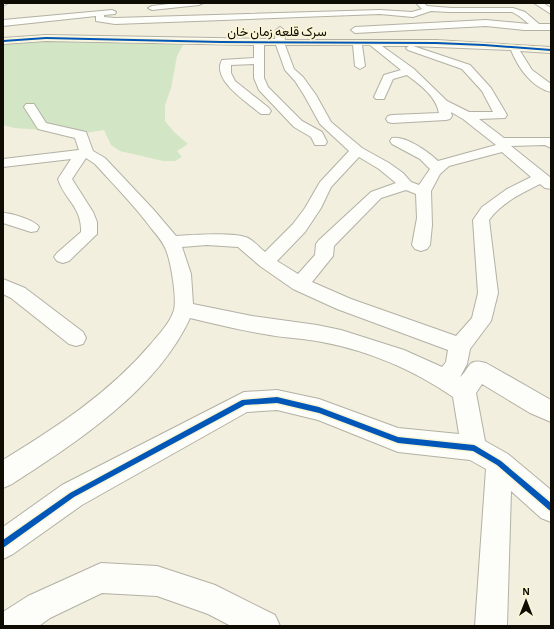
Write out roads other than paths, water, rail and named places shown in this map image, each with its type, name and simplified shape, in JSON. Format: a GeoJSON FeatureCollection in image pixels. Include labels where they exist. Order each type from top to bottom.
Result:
{"type":"FeatureCollection","features":[{"type":"Feature","properties":{"kind":"street"},"geometry":{"type":"LineString","coordinates":[[147,9],[168,5],[199,3]]}},
{"type":"Feature","properties":{"kind":"street"},"geometry":{"type":"LineString","coordinates":[[276,3],[279,15],[280,38],[285,60],[290,70],[299,79],[310,95],[326,124],[355,149],[398,176],[406,185],[423,191]]}},
{"type":"Feature","properties":{"kind":"street"},"geometry":{"type":"LineString","coordinates":[[377,3],[380,12]]}},
{"type":"Feature","properties":{"kind":"street"},"geometry":{"type":"LineString","coordinates":[[538,3],[551,12]]}},
{"type":"Feature","properties":{"kind":"street"},"geometry":{"type":"LineString","coordinates":[[101,13],[99,19],[115,21],[187,19],[247,12],[279,15],[380,12],[413,15],[427,10],[423,6]]}},
{"type":"Feature","properties":{"kind":"street"},"geometry":{"type":"LineString","coordinates":[[423,6],[445,6],[449,10],[513,10],[522,14],[538,27]]}},
{"type":"Feature","properties":{"kind":"street"},"geometry":{"type":"LineString","coordinates":[[462,10],[476,24]]}},
{"type":"Feature","properties":{"kind":"street"},"geometry":{"type":"LineString","coordinates":[[3,23],[50,14],[83,15],[124,11]]}},
{"type":"Feature","properties":{"kind":"street"},"geometry":{"type":"LineString","coordinates":[[58,26],[78,20],[83,15]]}},
{"type":"Feature","properties":{"kind":"street"},"geometry":{"type":"LineString","coordinates":[[348,32],[348,30],[395,29],[486,23],[551,27]]}},
{"type":"Feature","properties":{"kind":"street"},"geometry":{"type":"LineString","coordinates":[[3,40],[45,29]]}},
{"type":"Feature","properties":{"kind":"street"},"geometry":{"type":"LineString","coordinates":[[280,38],[303,33]]}},
{"type":"Feature","properties":{"kind":"street","name":"سرک قلعه زمان خان"},"geometry":{"type":"LineString","coordinates":[[3,40],[46,38],[258,42],[280,38],[401,44],[472,56],[514,47],[551,50]]}},
{"type":"Feature","properties":{"kind":"street"},"geometry":{"type":"LineString","coordinates":[[258,42],[259,78],[263,88],[298,124],[317,135],[318,149],[355,149]]}},
{"type":"Feature","properties":{"kind":"street"},"geometry":{"type":"LineString","coordinates":[[357,43],[360,66]]}},
{"type":"Feature","properties":{"kind":"street"},"geometry":{"type":"LineString","coordinates":[[373,43],[426,85],[444,103],[467,116],[546,182]]}},
{"type":"Feature","properties":{"kind":"street"},"geometry":{"type":"LineString","coordinates":[[401,44],[454,64],[472,56],[486,90],[501,115],[467,116]]}},
{"type":"Feature","properties":{"kind":"street"},"geometry":{"type":"LineString","coordinates":[[514,47],[522,66],[528,73],[551,89]]}},
{"type":"Feature","properties":{"kind":"street"},"geometry":{"type":"LineString","coordinates":[[258,61],[226,62],[224,71],[227,79],[231,83],[265,111]]}},
{"type":"Feature","properties":{"kind":"street"},"geometry":{"type":"LineString","coordinates":[[380,97],[388,77],[410,72]]}},
{"type":"Feature","properties":{"kind":"street"},"geometry":{"type":"LineString","coordinates":[[392,119],[446,116],[444,103]]}},
{"type":"Feature","properties":{"kind":"street"},"geometry":{"type":"LineString","coordinates":[[30,107],[42,126],[81,135],[85,153]]}},
{"type":"Feature","properties":{"kind":"street"},"geometry":{"type":"LineString","coordinates":[[397,141],[426,156],[436,167]]}},
{"type":"Feature","properties":{"kind":"street"},"geometry":{"type":"LineString","coordinates":[[421,245],[426,208],[423,191],[430,182],[436,167],[502,144],[548,141],[551,144]]}},
{"type":"Feature","properties":{"kind":"street"},"geometry":{"type":"LineString","coordinates":[[266,262],[299,228],[313,208],[325,185],[355,149]]}},
{"type":"Feature","properties":{"kind":"street"},"geometry":{"type":"LineString","coordinates":[[63,257],[89,234],[90,227],[88,216],[82,204],[65,181],[66,176],[85,153]]}},
{"type":"Feature","properties":{"kind":"street"},"geometry":{"type":"LineString","coordinates":[[3,163],[85,153],[100,161],[147,212],[171,242],[176,252],[182,274],[184,309],[173,332],[145,366],[113,398],[60,439],[3,475]]}},
{"type":"Feature","properties":{"kind":"street"},"geometry":{"type":"LineString","coordinates":[[474,448],[455,385],[456,364],[460,346],[481,321],[488,293],[481,220],[488,210],[512,192],[546,182]]}},
{"type":"Feature","properties":{"kind":"street"},"geometry":{"type":"LineString","coordinates":[[300,284],[324,256],[325,244],[376,195],[406,185]]}},
{"type":"Feature","properties":{"kind":"street"},"geometry":{"type":"LineString","coordinates":[[3,218],[7,218],[31,227]]}},
{"type":"Feature","properties":{"kind":"street"},"geometry":{"type":"LineString","coordinates":[[171,242],[207,240],[242,242],[266,262],[300,284],[344,304],[460,346]]}},
{"type":"Feature","properties":{"kind":"street"},"geometry":{"type":"LineString","coordinates":[[3,286],[18,293],[76,338]]}},
{"type":"Feature","properties":{"kind":"street"},"geometry":{"type":"LineString","coordinates":[[184,309],[274,328],[322,334],[399,357],[455,385]]}},
{"type":"Feature","properties":{"kind":"street"},"geometry":{"type":"LineString","coordinates":[[455,385],[478,370],[538,406],[551,411]]}},
{"type":"Feature","properties":{"kind":"street"},"geometry":{"type":"LineString","coordinates":[[3,544],[72,494],[244,402],[277,400],[319,410],[398,440],[474,448],[499,463],[551,508]]}},
{"type":"Feature","properties":{"kind":"street"},"geometry":{"type":"LineString","coordinates":[[490,626],[499,463]]}},
{"type":"Feature","properties":{"kind":"street"},"geometry":{"type":"LineString","coordinates":[[11,626],[39,607],[101,578],[157,582],[215,601],[264,626]]}}]}
